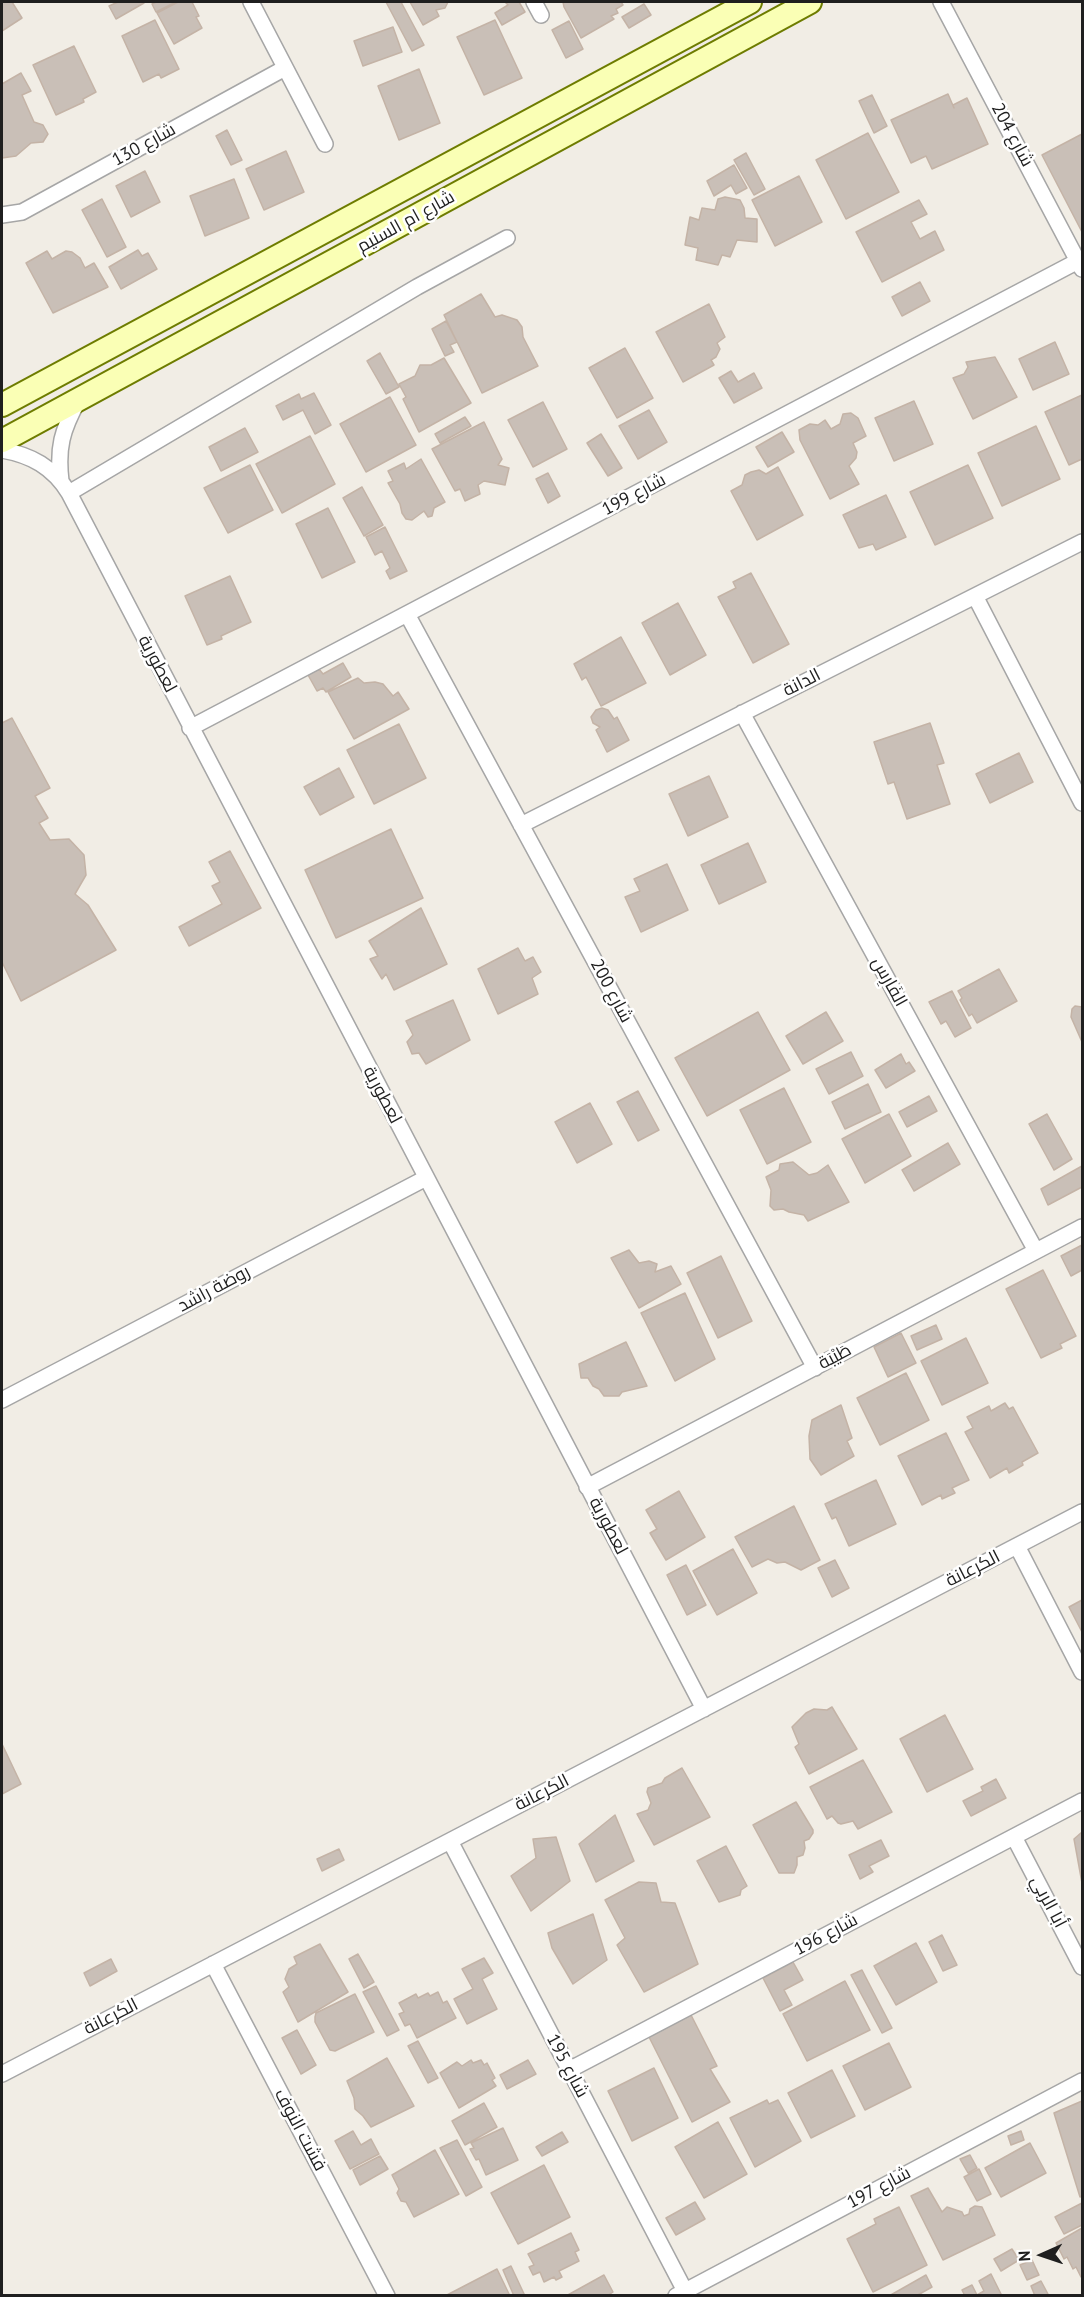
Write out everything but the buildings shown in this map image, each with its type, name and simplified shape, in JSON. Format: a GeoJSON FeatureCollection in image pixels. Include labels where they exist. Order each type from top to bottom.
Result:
{"type":"FeatureCollection","features":[{"type":"Feature","properties":{"kind":"main road","name":"شارع ام السنيم"},"geometry":{"type":"LineString","coordinates":[[2,405],[750,2]]}},
{"type":"Feature","properties":{"kind":"main road","name":"شارع ام السنيم"},"geometry":{"type":"LineString","coordinates":[[2,441],[810,2]]}},
{"type":"Feature","properties":{"kind":"street"},"geometry":{"type":"LineString","coordinates":[[251,2],[325,144]]}},
{"type":"Feature","properties":{"kind":"street","name":"شارع 204"},"geometry":{"type":"LineString","coordinates":[[941,2],[1080,265]]}},
{"type":"Feature","properties":{"kind":"street","name":"شارع 130"},"geometry":{"type":"LineString","coordinates":[[2,215],[21,212],[285,68]]}},
{"type":"Feature","properties":{"kind":"street"},"geometry":{"type":"LineString","coordinates":[[65,487],[507,238]]}},
{"type":"Feature","properties":{"kind":"street","name":"شارع 199"},"geometry":{"type":"LineString","coordinates":[[190,728],[1080,265]]}},
{"type":"Feature","properties":{"kind":"street","name":"لعطورية"},"geometry":{"type":"LineString","coordinates":[[79,400],[61,437],[58,459],[65,487],[704,1709]]}},
{"type":"Feature","properties":{"kind":"street","name":"لعطورية"},"geometry":{"type":"LineString","coordinates":[[2,450],[28,456],[46,467],[65,487]]}},
{"type":"Feature","properties":{"kind":"street","name":"الدانة"},"geometry":{"type":"LineString","coordinates":[[521,825],[1083,542]]}},
{"type":"Feature","properties":{"kind":"street"},"geometry":{"type":"LineString","coordinates":[[975,596],[1083,803]]}},
{"type":"Feature","properties":{"kind":"street","name":"شارع 200"},"geometry":{"type":"LineString","coordinates":[[407,614],[815,1368]]}},
{"type":"Feature","properties":{"kind":"street","name":"الفَارِس"},"geometry":{"type":"LineString","coordinates":[[742,713],[1036,1251]]}},
{"type":"Feature","properties":{"kind":"street","name":"روضة راشد"},"geometry":{"type":"LineString","coordinates":[[3,1394],[426,1178]]}},
{"type":"Feature","properties":{"kind":"street","name":"طَيْبَة"},"geometry":{"type":"LineString","coordinates":[[587,1487],[1083,1227]]}},
{"type":"Feature","properties":{"kind":"street","name":"الكرعانة"},"geometry":{"type":"LineString","coordinates":[[2,2074],[1083,1512]]}},
{"type":"Feature","properties":{"kind":"street"},"geometry":{"type":"LineString","coordinates":[[1017,1546],[1083,1672]]}},
{"type":"Feature","properties":{"kind":"street","name":"شارع 196"},"geometry":{"type":"LineString","coordinates":[[569,2070],[1083,1801]]}},
{"type":"Feature","properties":{"kind":"street","name":"أبا الربي"},"geometry":{"type":"LineString","coordinates":[[1014,1836],[1083,1967]]}},
{"type":"Feature","properties":{"kind":"street","name":"شارع 195"},"geometry":{"type":"LineString","coordinates":[[450,1841],[569,2070],[680,2293]]}},
{"type":"Feature","properties":{"kind":"street","name":"فشت النوف"},"geometry":{"type":"LineString","coordinates":[[213,1964],[387,2295]]}},
{"type":"Feature","properties":{"kind":"street","name":"شارع 197"},"geometry":{"type":"LineString","coordinates":[[680,2293],[1083,2081]]}}]}
